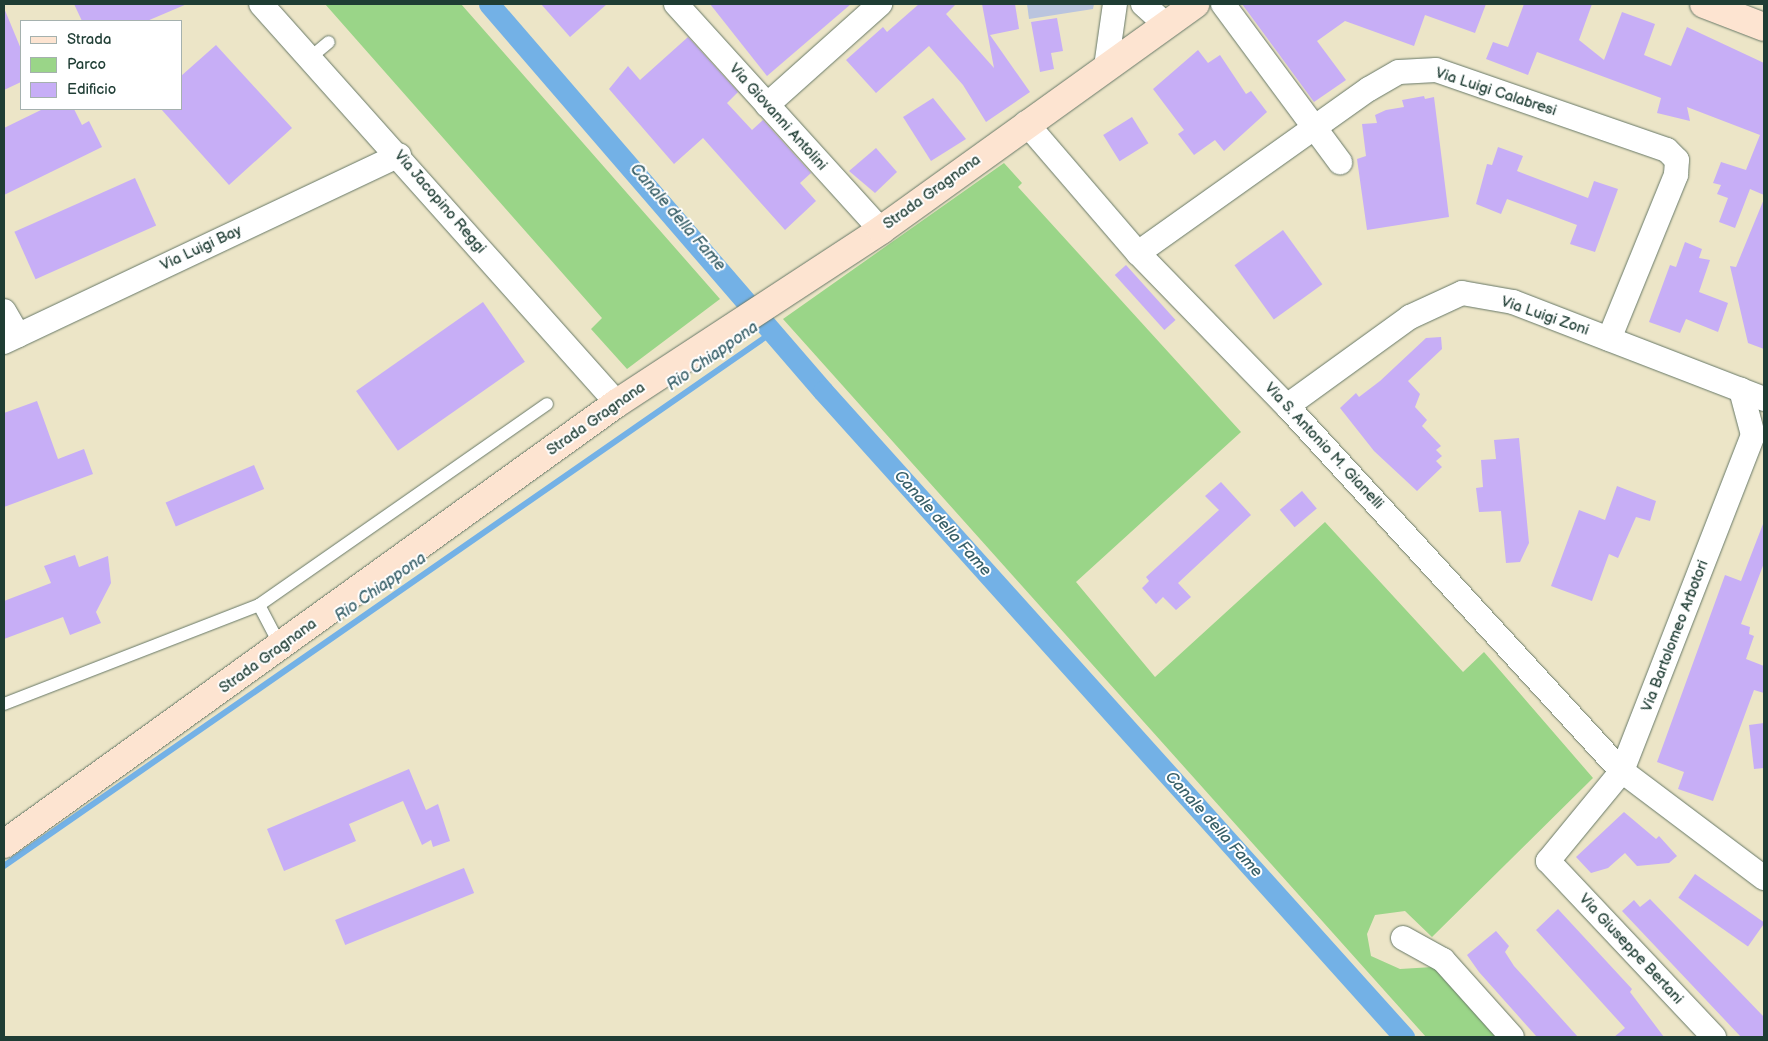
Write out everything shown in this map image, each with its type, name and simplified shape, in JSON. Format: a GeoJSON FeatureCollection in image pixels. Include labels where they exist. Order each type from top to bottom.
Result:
{"type":"FeatureCollection","features":[{"type":"Feature","properties":{"kind":"street","name":"Via Jacopino Reggi"},"geometry":{"type":"LineString","coordinates":[[261,4],[399,155],[617,403]]}},
{"type":"Feature","properties":{"kind":"street","name":"Via Giovanni Antolini"},"geometry":{"type":"LineString","coordinates":[[676,4],[881,230]]}},
{"type":"Feature","properties":{"kind":"street"},"geometry":{"type":"LineString","coordinates":[[767,105],[880,4]]}},
{"type":"Feature","properties":{"kind":"street"},"geometry":{"type":"LineString","coordinates":[[1106,67],[1115,4]]}},
{"type":"Feature","properties":{"kind":"street"},"geometry":{"type":"LineString","coordinates":[[1143,4],[1165,24]]}},
{"type":"Feature","properties":{"kind":"street","name":"Strada Gragnana"},"geometry":{"type":"LineString","coordinates":[[4,844],[281,647],[617,403],[881,230],[1026,123],[1195,4]]}},
{"type":"Feature","properties":{"kind":"street"},"geometry":{"type":"LineString","coordinates":[[1223,4],[1340,162]]}},
{"type":"Feature","properties":{"kind":"street"},"geometry":{"type":"LineString","coordinates":[[1704,4],[1764,27]]}},
{"type":"Feature","properties":{"kind":"street","name":"Via Luigi Calabresi"},"geometry":{"type":"LineString","coordinates":[[1138,253],[1311,125],[1385,79],[1409,71],[1436,70],[1668,150],[1678,160],[1676,175],[1609,339]]}},
{"type":"Feature","properties":{"kind":"street","name":"Via S. Antonio M. Gianelli"},"geometry":{"type":"LineString","coordinates":[[1026,123],[1138,253],[1287,406],[1622,771],[1764,878]]}},
{"type":"Feature","properties":{"kind":"street","name":"Via Luigi Bay"},"geometry":{"type":"LineString","coordinates":[[11,338],[399,155]]}},
{"type":"Feature","properties":{"kind":"street","name":"Via Luigi Zoni"},"geometry":{"type":"LineString","coordinates":[[1287,406],[1410,317],[1462,293],[1513,302],[1764,399]]}},
{"type":"Feature","properties":{"kind":"street"},"geometry":{"type":"LineString","coordinates":[[4,311],[11,338]]}},
{"type":"Feature","properties":{"kind":"street","name":"Via Bartolomeo Arbotori"},"geometry":{"type":"LineString","coordinates":[[1548,861],[1622,771],[1753,435],[1741,390]]}},
{"type":"Feature","properties":{"kind":"street","name":"Via Giuseppe Bertani"},"geometry":{"type":"LineString","coordinates":[[1548,861],[1714,1037]]}},
{"type":"Feature","properties":{"kind":"street"},"geometry":{"type":"LineString","coordinates":[[1403,938],[1443,960],[1512,1037]]}},
{"type":"Feature","properties":{"kind":"lane"},"geometry":{"type":"LineString","coordinates":[[310,57],[328,42]]}},
{"type":"Feature","properties":{"kind":"lane"},"geometry":{"type":"LineString","coordinates":[[4,704],[259,605],[547,404]]}},
{"type":"Feature","properties":{"kind":"lane"},"geometry":{"type":"LineString","coordinates":[[259,605],[281,647]]}},
{"type":"Feature","properties":{"kind":"shaded area"},"geometry":{"type":"Polygon","coordinates":[[[1027,4],[1094,4],[1093,9],[1029,19],[1027,4]]]}},
{"type":"Feature","properties":{"kind":"green space"},"geometry":{"type":"Polygon","coordinates":[[[325,4],[461,4],[720,299],[627,369],[591,329],[602,318],[325,4]]]}},
{"type":"Feature","properties":{"kind":"green space"},"geometry":{"type":"Polygon","coordinates":[[[1004,163],[1022,183],[1018,187],[1241,432],[1076,582],[1155,677],[1325,522],[1463,672],[1484,652],[1593,778],[1432,937],[1405,911],[1375,915],[1367,934],[1371,956],[1400,969],[1433,967],[1496,1037],[1426,1037],[783,319],[1004,163]]]}},
{"type":"Feature","properties":{"kind":"building"},"geometry":{"type":"Polygon","coordinates":[[[74,4],[187,4],[149,20],[82,20],[74,4]]]}},
{"type":"Feature","properties":{"kind":"building"},"geometry":{"type":"Polygon","coordinates":[[[541,4],[607,4],[570,37],[541,4]]]}},
{"type":"Feature","properties":{"kind":"building"},"geometry":{"type":"Polygon","coordinates":[[[710,4],[851,4],[767,76],[710,4]]]}},
{"type":"Feature","properties":{"kind":"building"},"geometry":{"type":"Polygon","coordinates":[[[919,4],[956,4],[946,14],[994,68],[982,4],[1015,4],[1019,29],[990,35],[1030,92],[986,122],[963,85],[929,46],[876,93],[846,60],[883,27],[887,32],[919,4]]]}},
{"type":"Feature","properties":{"kind":"building"},"geometry":{"type":"Polygon","coordinates":[[[1242,4],[1486,4],[1475,33],[1425,15],[1414,46],[1345,21],[1317,41],[1346,80],[1314,102],[1242,4]]]}},
{"type":"Feature","properties":{"kind":"building"},"geometry":{"type":"Polygon","coordinates":[[[1524,4],[1592,4],[1579,40],[1604,60],[1622,12],[1655,24],[1644,55],[1671,66],[1687,27],[1764,63],[1764,195],[1750,189],[1735,228],[1719,222],[1728,198],[1717,194],[1721,185],[1713,183],[1721,162],[1746,170],[1760,135],[1687,107],[1690,121],[1657,113],[1661,98],[1537,52],[1528,75],[1486,59],[1493,42],[1508,47],[1524,4]]]}},
{"type":"Feature","properties":{"kind":"building"},"geometry":{"type":"Polygon","coordinates":[[[4,8],[20,47],[20,82],[4,90],[4,8]]]}},
{"type":"Feature","properties":{"kind":"building"},"geometry":{"type":"Polygon","coordinates":[[[1057,18],[1063,51],[1051,53],[1054,69],[1040,72],[1031,22],[1057,18]]]}},
{"type":"Feature","properties":{"kind":"building"},"geometry":{"type":"Polygon","coordinates":[[[688,37],[738,92],[727,103],[752,130],[763,120],[811,173],[800,183],[816,201],[785,230],[703,138],[674,164],[609,89],[628,66],[640,80],[688,37]]]}},
{"type":"Feature","properties":{"kind":"building"},"geometry":{"type":"Polygon","coordinates":[[[216,45],[292,128],[229,185],[162,110],[182,110],[182,75],[216,45]]]}},
{"type":"Feature","properties":{"kind":"building"},"geometry":{"type":"Polygon","coordinates":[[[1198,50],[1208,63],[1220,55],[1246,94],[1251,91],[1267,112],[1224,151],[1215,140],[1194,155],[1178,134],[1184,130],[1153,89],[1198,50]]]}},
{"type":"Feature","properties":{"kind":"building"},"geometry":{"type":"Polygon","coordinates":[[[1424,96],[1425,99],[1434,97],[1449,217],[1367,230],[1357,159],[1366,156],[1362,124],[1377,123],[1375,115],[1386,110],[1404,107],[1402,100],[1424,96]]]}},
{"type":"Feature","properties":{"kind":"building"},"geometry":{"type":"Polygon","coordinates":[[[933,98],[966,139],[931,161],[903,117],[933,98]]]}},
{"type":"Feature","properties":{"kind":"building"},"geometry":{"type":"Polygon","coordinates":[[[41,110],[74,110],[82,125],[89,121],[102,147],[4,195],[4,128],[41,110]]]}},
{"type":"Feature","properties":{"kind":"building"},"geometry":{"type":"Polygon","coordinates":[[[1132,117],[1148,143],[1120,161],[1103,135],[1132,117]]]}},
{"type":"Feature","properties":{"kind":"building"},"geometry":{"type":"Polygon","coordinates":[[[1498,147],[1523,156],[1517,171],[1588,198],[1594,181],[1618,189],[1595,252],[1570,244],[1577,225],[1507,199],[1501,214],[1476,204],[1487,164],[1492,165],[1498,147]]]}},
{"type":"Feature","properties":{"kind":"building"},"geometry":{"type":"Polygon","coordinates":[[[876,148],[897,172],[875,193],[849,171],[876,148]]]}},
{"type":"Feature","properties":{"kind":"building"},"geometry":{"type":"Polygon","coordinates":[[[135,178],[156,226],[36,279],[14,232],[135,178]]]}},
{"type":"Feature","properties":{"kind":"building"},"geometry":{"type":"Polygon","coordinates":[[[1764,199],[1764,349],[1748,343],[1730,266],[1736,267],[1764,199]]]}},
{"type":"Feature","properties":{"kind":"building"},"geometry":{"type":"Polygon","coordinates":[[[1283,230],[1322,284],[1274,319],[1234,265],[1283,230]]]}},
{"type":"Feature","properties":{"kind":"building"},"geometry":{"type":"Polygon","coordinates":[[[1685,242],[1702,249],[1699,258],[1710,260],[1699,292],[1728,303],[1718,332],[1686,319],[1680,333],[1649,322],[1670,265],[1676,267],[1685,242]]]}},
{"type":"Feature","properties":{"kind":"building"},"geometry":{"type":"Polygon","coordinates":[[[1126,265],[1176,320],[1164,330],[1115,275],[1126,265]]]}},
{"type":"Feature","properties":{"kind":"building"},"geometry":{"type":"Polygon","coordinates":[[[483,302],[525,362],[398,451],[356,391],[483,302]]]}},
{"type":"Feature","properties":{"kind":"building"},"geometry":{"type":"Polygon","coordinates":[[[1441,337],[1442,349],[1408,381],[1420,394],[1415,407],[1427,420],[1422,426],[1441,446],[1436,450],[1442,456],[1436,461],[1442,467],[1417,491],[1374,451],[1340,408],[1356,393],[1359,397],[1380,381],[1426,338],[1441,337]]]}},
{"type":"Feature","properties":{"kind":"building"},"geometry":{"type":"Polygon","coordinates":[[[37,401],[58,459],[84,449],[93,474],[4,507],[4,413],[37,401]]]}},
{"type":"Feature","properties":{"kind":"building"},"geometry":{"type":"Polygon","coordinates":[[[1519,438],[1529,543],[1520,562],[1506,563],[1501,511],[1479,512],[1476,488],[1483,487],[1481,460],[1496,459],[1494,440],[1519,438]]]}},
{"type":"Feature","properties":{"kind":"building"},"geometry":{"type":"Polygon","coordinates":[[[254,465],[264,489],[176,526],[166,503],[254,465]]]}},
{"type":"Feature","properties":{"kind":"building"},"geometry":{"type":"Polygon","coordinates":[[[1221,482],[1251,515],[1178,583],[1191,597],[1176,610],[1163,597],[1156,604],[1142,588],[1149,581],[1146,577],[1219,510],[1205,496],[1221,482]]]}},
{"type":"Feature","properties":{"kind":"building"},"geometry":{"type":"Polygon","coordinates":[[[1617,486],[1656,501],[1650,521],[1636,517],[1618,558],[1609,554],[1592,601],[1551,586],[1579,510],[1605,520],[1617,486]]]}},
{"type":"Feature","properties":{"kind":"building"},"geometry":{"type":"Polygon","coordinates":[[[1302,491],[1317,509],[1295,527],[1280,510],[1302,491]]]}},
{"type":"Feature","properties":{"kind":"building"},"geometry":{"type":"Polygon","coordinates":[[[1763,524],[1764,563],[1741,624],[1750,627],[1749,634],[1754,636],[1746,659],[1764,666],[1764,693],[1754,690],[1713,801],[1678,789],[1684,772],[1657,762],[1725,575],[1741,581],[1763,524]]]}},
{"type":"Feature","properties":{"kind":"building"},"geometry":{"type":"Polygon","coordinates":[[[75,555],[79,567],[108,556],[111,583],[96,612],[101,623],[70,635],[63,617],[4,639],[4,601],[51,583],[44,566],[75,555]]]}},
{"type":"Feature","properties":{"kind":"building"},"geometry":{"type":"Polygon","coordinates":[[[1764,723],[1764,768],[1754,769],[1749,725],[1764,723]]]}},
{"type":"Feature","properties":{"kind":"building"},"geometry":{"type":"Polygon","coordinates":[[[409,769],[426,810],[438,804],[450,841],[433,847],[431,840],[422,845],[403,801],[349,824],[356,841],[284,871],[267,829],[409,769]]]}},
{"type":"Feature","properties":{"kind":"building"},"geometry":{"type":"Polygon","coordinates":[[[1624,812],[1656,839],[1659,836],[1677,856],[1669,863],[1637,866],[1625,853],[1608,868],[1591,873],[1576,857],[1624,812]]]}},
{"type":"Feature","properties":{"kind":"building"},"geometry":{"type":"Polygon","coordinates":[[[464,868],[474,893],[345,945],[335,920],[464,868]]]}},
{"type":"Feature","properties":{"kind":"building"},"geometry":{"type":"Polygon","coordinates":[[[1695,874],[1764,922],[1748,947],[1678,898],[1695,874]]]}},
{"type":"Feature","properties":{"kind":"building"},"geometry":{"type":"Polygon","coordinates":[[[1650,899],[1764,1017],[1764,1037],[1741,1037],[1622,911],[1634,900],[1640,907],[1650,899]]]}},
{"type":"Feature","properties":{"kind":"building"},"geometry":{"type":"Polygon","coordinates":[[[1558,909],[1632,989],[1630,992],[1664,1037],[1614,1037],[1625,1028],[1536,930],[1558,909]]]}},
{"type":"Feature","properties":{"kind":"building"},"geometry":{"type":"Polygon","coordinates":[[[1496,931],[1509,946],[1505,952],[1514,966],[1578,1037],[1537,1037],[1479,972],[1467,955],[1496,931]]]}},
{"type":"Feature","properties":{"kind":"waterway","name":"Canale della Fame"},"geometry":{"type":"LineString","coordinates":[[489,4],[823,391],[1404,1037]]}},
{"type":"Feature","properties":{"kind":"waterway","name":"Rio Chiappona"},"geometry":{"type":"LineString","coordinates":[[4,866],[773,332]]}}]}
